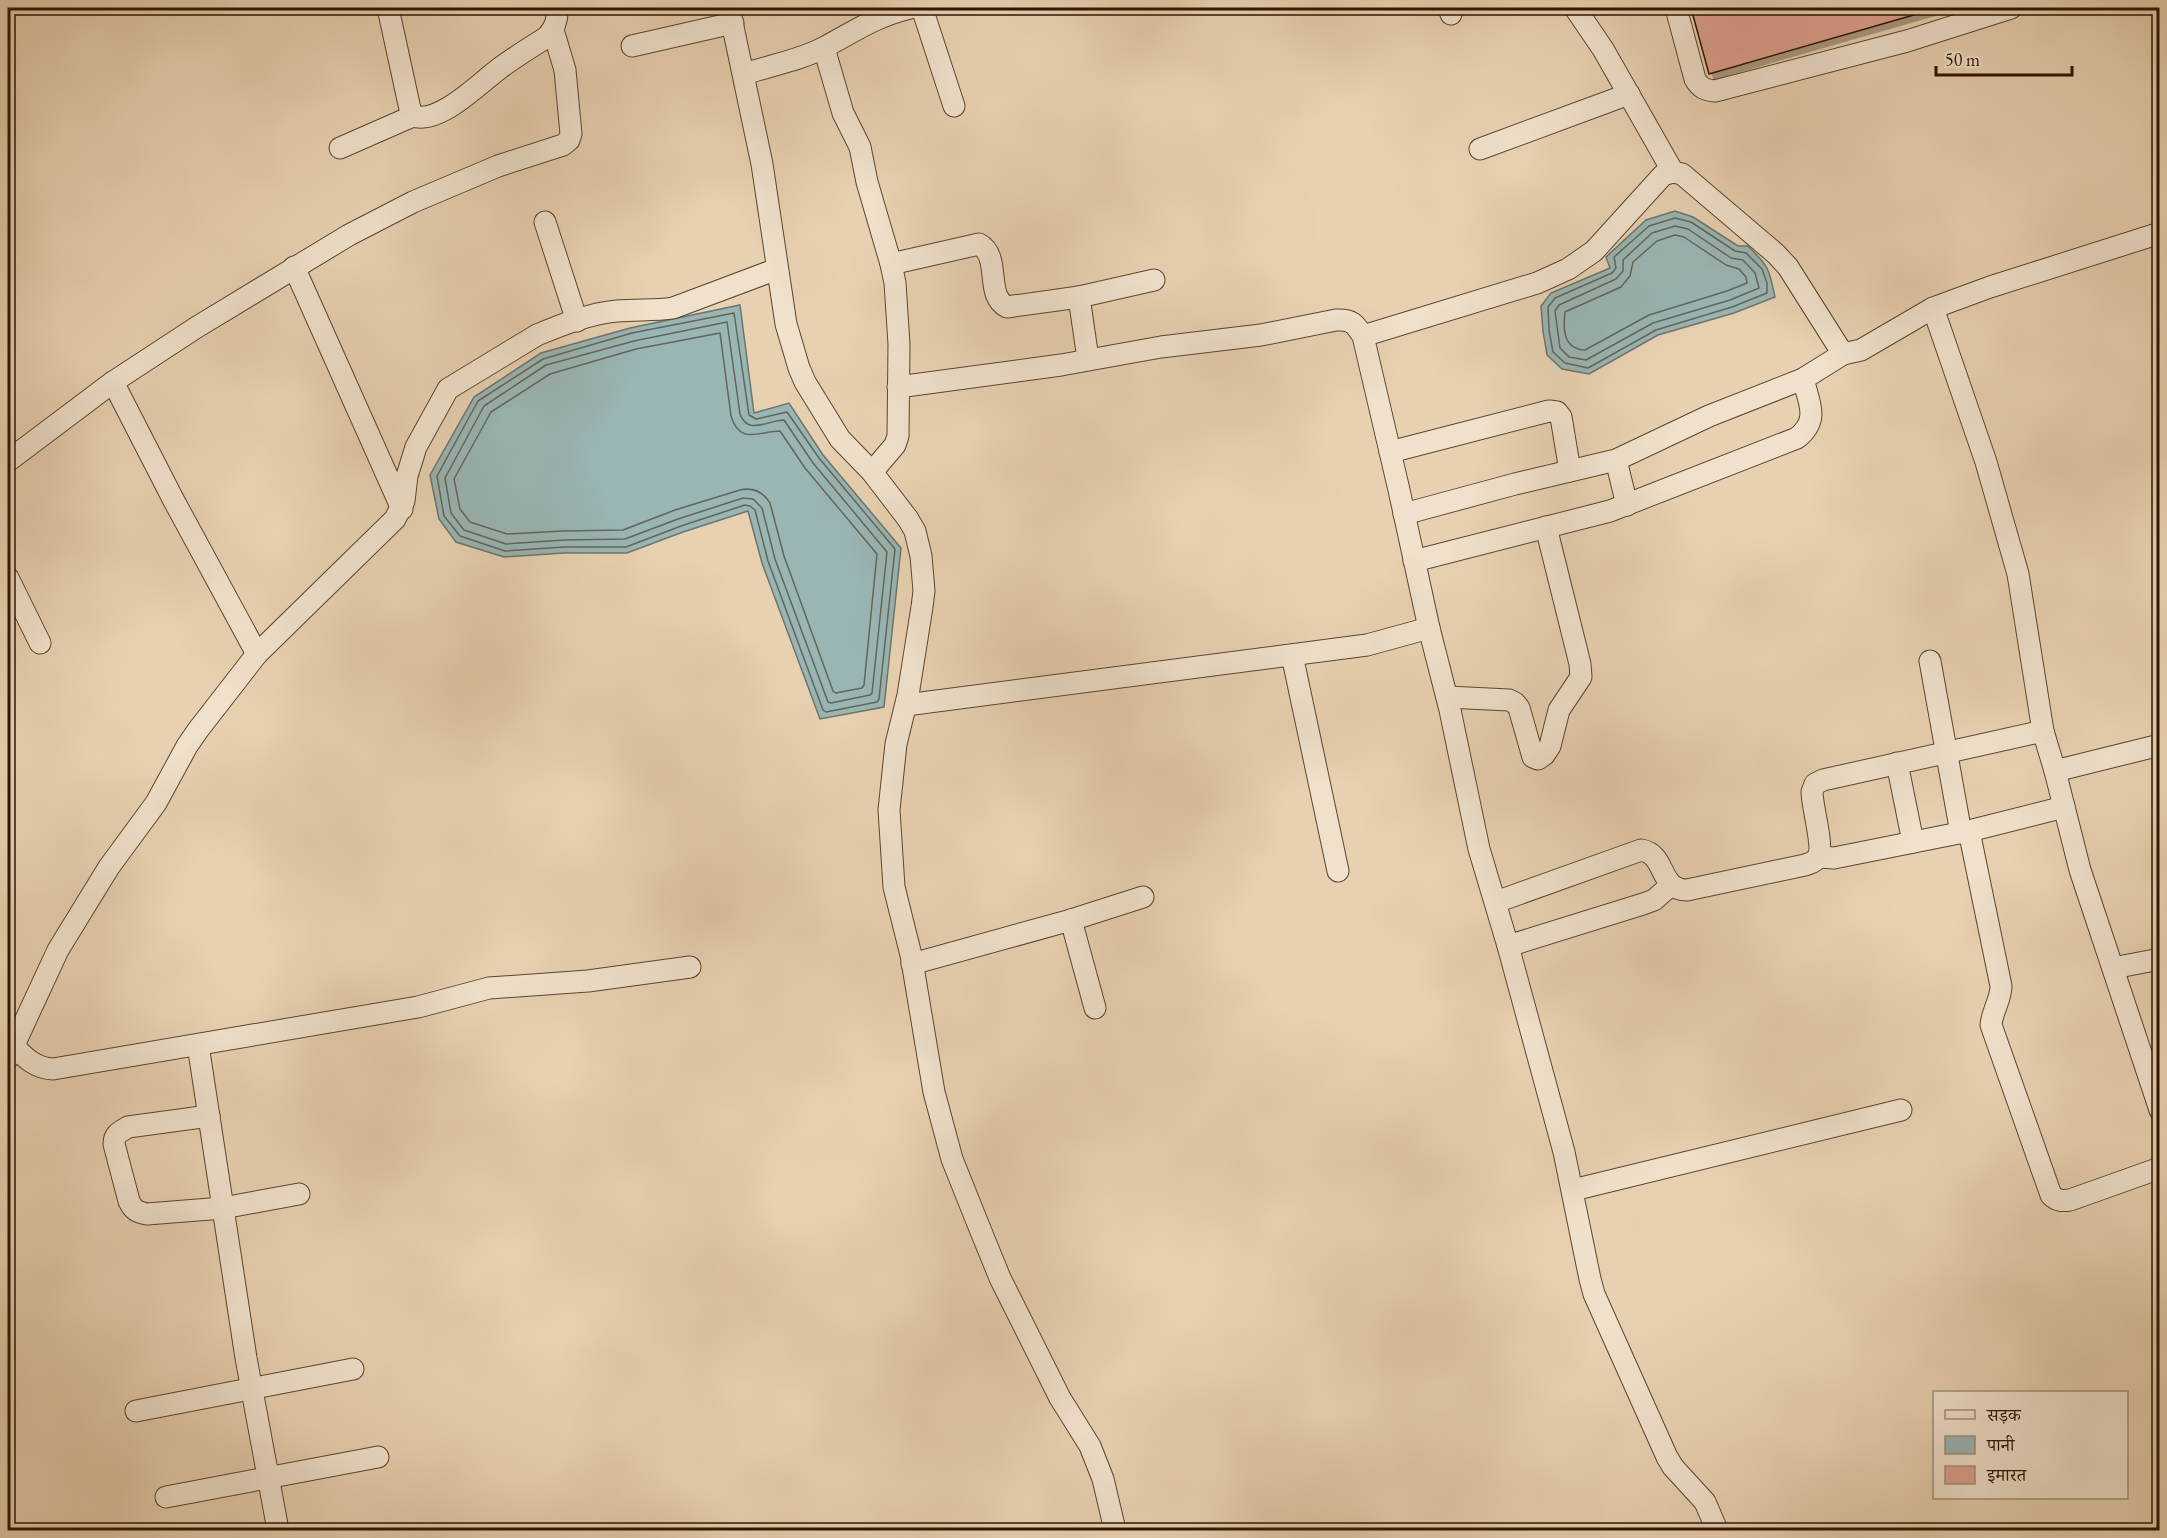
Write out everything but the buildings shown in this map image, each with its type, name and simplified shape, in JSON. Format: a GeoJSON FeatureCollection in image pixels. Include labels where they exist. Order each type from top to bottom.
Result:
{"type":"FeatureCollection","features":[{"type":"Feature","properties":{"kind":"street"},"geometry":{"type":"LineString","coordinates":[[388,8],[413,116]]}},
{"type":"Feature","properties":{"kind":"street"},"geometry":{"type":"LineString","coordinates":[[340,148],[413,116],[427,117],[449,108],[499,69],[547,37],[557,21],[557,8]]}},
{"type":"Feature","properties":{"kind":"street"},"geometry":{"type":"LineString","coordinates":[[745,74],[824,48],[852,30],[884,15],[910,8]]}},
{"type":"Feature","properties":{"kind":"street"},"geometry":{"type":"LineString","coordinates":[[922,8],[954,106]]}},
{"type":"Feature","properties":{"kind":"street"},"geometry":{"type":"LineString","coordinates":[[1575,8],[1603,49],[1673,172]]}},
{"type":"Feature","properties":{"kind":"street"},"geometry":{"type":"LineString","coordinates":[[1676,8],[1695,79],[1706,90],[1714,91],[1907,41],[2011,8]]}},
{"type":"Feature","properties":{"kind":"street"},"geometry":{"type":"LineString","coordinates":[[632,46],[731,15],[745,74],[767,192],[786,324],[799,368],[805,382],[840,439],[872,472],[915,531],[921,556],[924,591],[906,705],[896,744],[890,810],[894,886],[912,964],[934,1092],[952,1159],[1000,1278],[1060,1398],[1090,1446],[1103,1479],[1115,1530]]}},
{"type":"Feature","properties":{"kind":"street"},"geometry":{"type":"LineString","coordinates":[[8,461],[113,382],[197,327],[349,235],[413,202],[498,166],[563,145],[569,140],[571,134],[565,70],[553,30]]}},
{"type":"Feature","properties":{"kind":"street"},"geometry":{"type":"LineString","coordinates":[[824,48],[843,113],[860,147],[896,291],[899,344],[898,436],[895,445],[872,472]]}},
{"type":"Feature","properties":{"kind":"street"},"geometry":{"type":"LineString","coordinates":[[1480,148],[1629,94]]}},
{"type":"Feature","properties":{"kind":"street"},"geometry":{"type":"LineString","coordinates":[[1363,336],[1537,283],[1568,269],[1594,251],[1663,175],[1673,172],[1682,174],[1776,254],[1796,279],[1843,354]]}},
{"type":"Feature","properties":{"kind":"street"},"geometry":{"type":"LineString","coordinates":[[545,222],[577,321]]}},
{"type":"Feature","properties":{"kind":"street"},"geometry":{"type":"LineString","coordinates":[[1404,514],[1616,460],[1709,416],[1803,379],[1843,354],[1861,350],[1933,308],[1990,287],[2160,233]]}},
{"type":"Feature","properties":{"kind":"street"},"geometry":{"type":"LineString","coordinates":[[891,264],[980,244],[990,255],[997,298],[1007,307],[1079,297],[1154,280]]}},
{"type":"Feature","properties":{"kind":"street"},"geometry":{"type":"LineString","coordinates":[[294,267],[402,510]]}},
{"type":"Feature","properties":{"kind":"street"},"geometry":{"type":"LineString","coordinates":[[690,967],[588,981],[489,988],[418,1007],[53,1069],[35,1065],[10,1051],[65,939],[118,855],[156,803],[187,746],[257,654],[402,510],[407,476],[416,447],[448,389],[537,336],[577,321],[616,311],[658,311],[673,308],[777,269]]}},
{"type":"Feature","properties":{"kind":"street"},"geometry":{"type":"LineString","coordinates":[[1079,297],[1088,359]]}},
{"type":"Feature","properties":{"kind":"street"},"geometry":{"type":"LineString","coordinates":[[1933,308],[1986,462],[2018,574],[2043,731],[2080,870],[2160,1110]]}},
{"type":"Feature","properties":{"kind":"street"},"geometry":{"type":"LineString","coordinates":[[898,387],[1161,347],[1261,335],[1336,320],[1351,321],[1363,336],[1429,628],[1447,697],[1479,849],[1496,902],[1573,1190],[1594,1294],[1672,1467],[1705,1502],[1716,1530]]}},
{"type":"Feature","properties":{"kind":"street"},"geometry":{"type":"LineString","coordinates":[[1414,561],[1627,505],[1797,438],[1811,423],[1812,414],[1803,379]]}},
{"type":"Feature","properties":{"kind":"street"},"geometry":{"type":"LineString","coordinates":[[113,382],[257,654]]}},
{"type":"Feature","properties":{"kind":"street"},"geometry":{"type":"LineString","coordinates":[[1389,452],[1549,411],[1557,412],[1561,417],[1570,471]]}},
{"type":"Feature","properties":{"kind":"street"},"geometry":{"type":"LineString","coordinates":[[1616,460],[1627,505]]}},
{"type":"Feature","properties":{"kind":"street"},"geometry":{"type":"LineString","coordinates":[[1447,697],[1509,700],[1519,708],[1533,757],[1538,759],[1550,746],[1559,710],[1581,677],[1580,664],[1546,527]]}},
{"type":"Feature","properties":{"kind":"street"},"geometry":{"type":"LineString","coordinates":[[8,579],[40,642]]}},
{"type":"Feature","properties":{"kind":"street"},"geometry":{"type":"LineString","coordinates":[[906,705],[1367,645],[1429,628]]}},
{"type":"Feature","properties":{"kind":"street"},"geometry":{"type":"LineString","coordinates":[[1292,655],[1338,871]]}},
{"type":"Feature","properties":{"kind":"street"},"geometry":{"type":"LineString","coordinates":[[1930,661],[1946,753],[2001,986],[2001,995],[1991,1025],[2051,1195],[2062,1201],[2070,1200],[2160,1168]]}},
{"type":"Feature","properties":{"kind":"street"},"geometry":{"type":"LineString","coordinates":[[1496,902],[1641,850],[1649,851],[1656,857],[1671,885],[1678,890],[1805,865],[1814,862],[1819,857],[1820,847],[1812,800],[1815,784],[1822,780],[2043,731]]}},
{"type":"Feature","properties":{"kind":"street"},"geometry":{"type":"LineString","coordinates":[[2055,771],[2160,745]]}},
{"type":"Feature","properties":{"kind":"street"},"geometry":{"type":"LineString","coordinates":[[1897,763],[1913,842]]}},
{"type":"Feature","properties":{"kind":"street"},"geometry":{"type":"LineString","coordinates":[[1819,857],[1834,858],[1965,832],[2064,807]]}},
{"type":"Feature","properties":{"kind":"street"},"geometry":{"type":"LineString","coordinates":[[1508,946],[1654,900],[1671,885]]}},
{"type":"Feature","properties":{"kind":"street"},"geometry":{"type":"LineString","coordinates":[[912,964],[1071,920],[1143,897]]}},
{"type":"Feature","properties":{"kind":"street"},"geometry":{"type":"LineString","coordinates":[[1071,920],[1095,1008]]}},
{"type":"Feature","properties":{"kind":"street"},"geometry":{"type":"LineString","coordinates":[[2113,968],[2160,959]]}},
{"type":"Feature","properties":{"kind":"street"},"geometry":{"type":"LineString","coordinates":[[198,1045],[251,1388],[278,1530]]}},
{"type":"Feature","properties":{"kind":"street"},"geometry":{"type":"LineString","coordinates":[[1573,1190],[1901,1110]]}},
{"type":"Feature","properties":{"kind":"street"},"geometry":{"type":"LineString","coordinates":[[209,1116],[128,1127],[114,1137],[129,1201],[138,1213],[223,1208],[299,1194]]}},
{"type":"Feature","properties":{"kind":"street"},"geometry":{"type":"LineString","coordinates":[[136,1411],[353,1369]]}},
{"type":"Feature","properties":{"kind":"street"},"geometry":{"type":"LineString","coordinates":[[166,1497],[378,1457]]}},
{"type":"Feature","properties":{"kind":"water"},"geometry":{"type":"Polygon","coordinates":[[[1675,211],[1693,217],[1738,246],[1748,246],[1767,268],[1775,297],[1734,313],[1658,335],[1589,374],[1562,369],[1547,355],[1541,306],[1551,293],[1610,268],[1606,257],[1646,220],[1675,211]]]}},
{"type":"Feature","properties":{"kind":"water"},"geometry":{"type":"Polygon","coordinates":[[[740,305],[754,413],[789,403],[823,455],[901,548],[884,707],[820,719],[762,563],[748,511],[627,553],[564,553],[504,557],[456,542],[439,519],[430,475],[474,397],[541,353],[630,328],[740,305]]]}}]}
